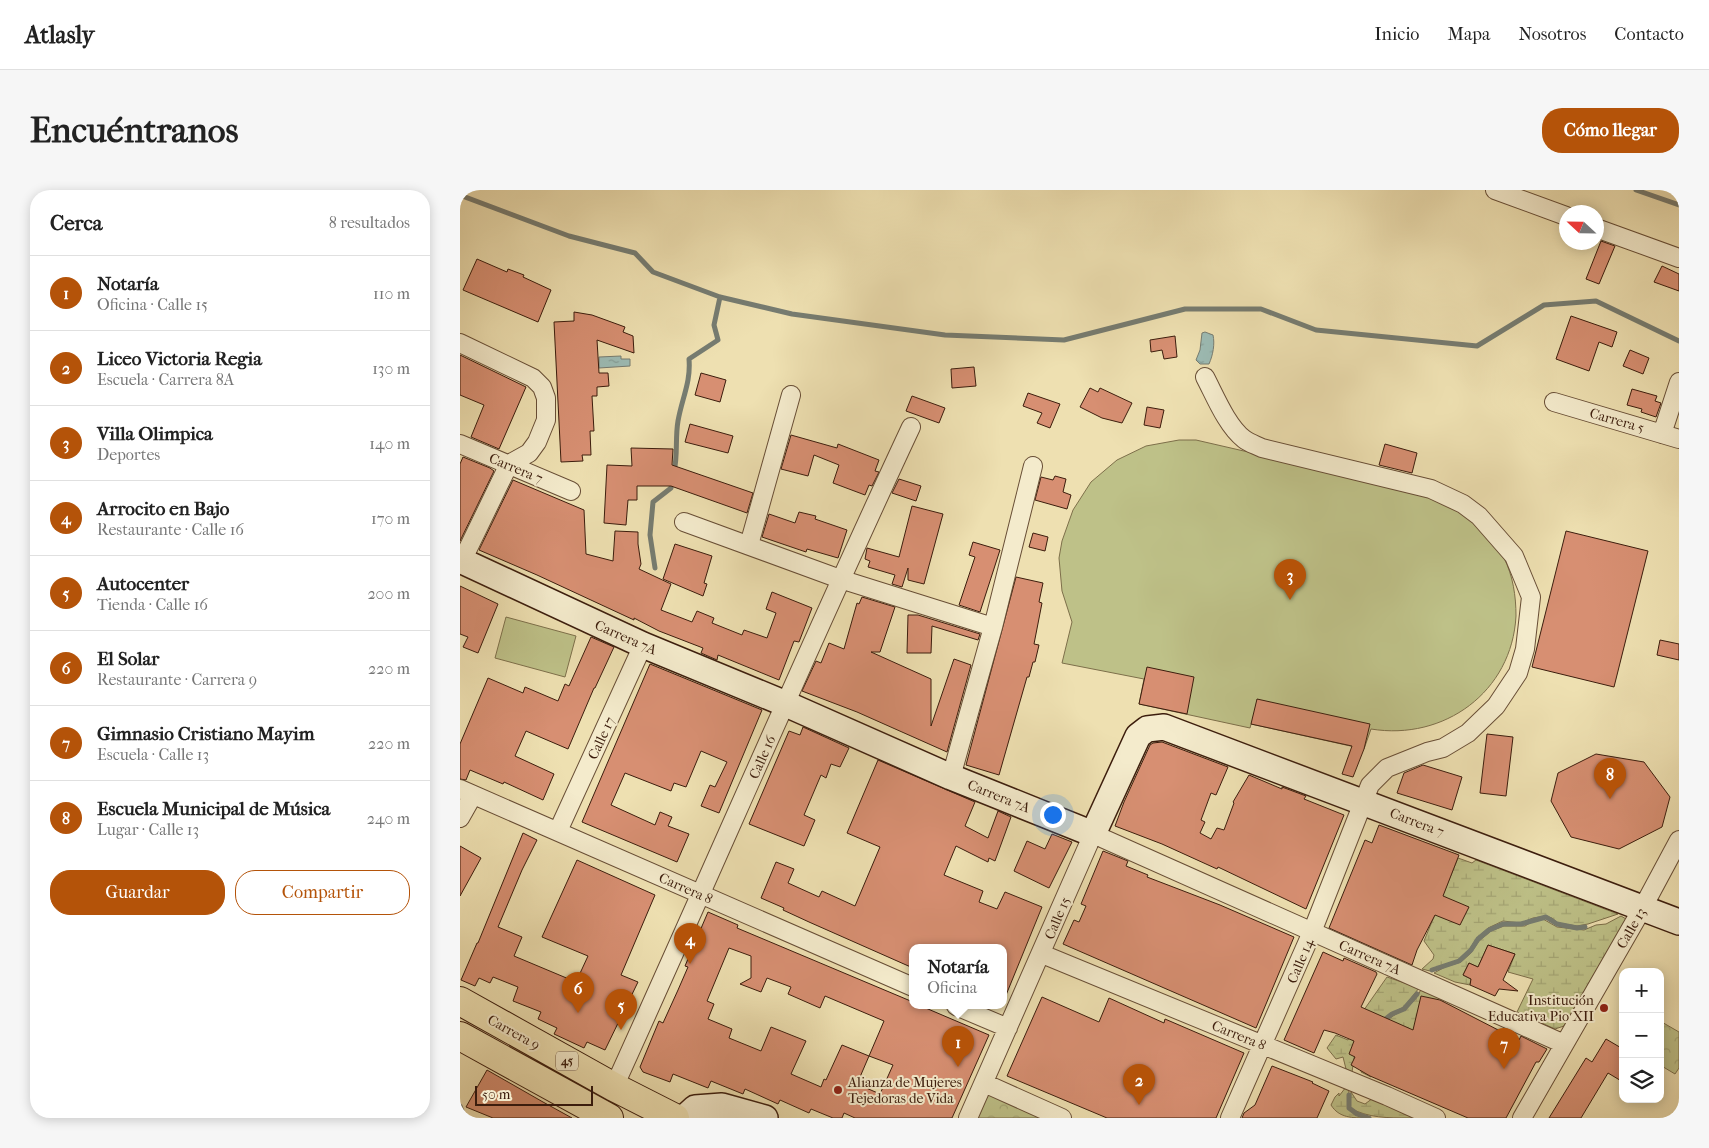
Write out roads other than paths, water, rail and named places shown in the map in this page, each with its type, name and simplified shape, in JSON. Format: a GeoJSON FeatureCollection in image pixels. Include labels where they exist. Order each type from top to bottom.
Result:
{"type":"FeatureCollection","features":[{"type":"Feature","properties":{"kind":"highway","name":"Carrera 9"},"geometry":{"type":"LineString","coordinates":[[460,1001],[614,1087],[675,1118]]}},
{"type":"Feature","properties":{"kind":"highway","name":"45"},"geometry":{"type":"LineString","coordinates":[[460,1036],[604,1117]]}},
{"type":"Feature","properties":{"kind":"street"},"geometry":{"type":"LineString","coordinates":[[1495,190],[1559,213]]}},
{"type":"Feature","properties":{"kind":"street"},"geometry":{"type":"LineString","coordinates":[[1604,231],[1672,255]]}},
{"type":"Feature","properties":{"kind":"street"},"geometry":{"type":"LineString","coordinates":[[460,343],[533,378],[542,386],[546,398],[546,420],[537,442],[529,453],[509,464],[461,561]]}},
{"type":"Feature","properties":{"kind":"street","name":"Calle 14"},"geometry":{"type":"LineString","coordinates":[[1206,377],[1218,404],[1243,438],[1262,448],[1431,489],[1463,504],[1480,516],[1514,556],[1531,597],[1525,649],[1518,673],[1496,706],[1468,732],[1443,748],[1387,768],[1370,785],[1312,932],[1230,1118]]}},
{"type":"Feature","properties":{"kind":"street"},"geometry":{"type":"LineString","coordinates":[[1662,434],[1679,382]]}},
{"type":"Feature","properties":{"kind":"street"},"geometry":{"type":"LineString","coordinates":[[749,545],[791,395]]}},
{"type":"Feature","properties":{"kind":"street","name":"Carrera 5"},"geometry":{"type":"LineString","coordinates":[[1554,402],[1679,439]]}},
{"type":"Feature","properties":{"kind":"street","name":"Calle 16"},"geometry":{"type":"LineString","coordinates":[[614,1087],[840,579],[911,427]]}},
{"type":"Feature","properties":{"kind":"street","name":"Carrera 7"},"geometry":{"type":"LineString","coordinates":[[460,444],[571,491]]}},
{"type":"Feature","properties":{"kind":"street"},"geometry":{"type":"LineString","coordinates":[[951,777],[993,628],[1033,466]]}},
{"type":"Feature","properties":{"kind":"street"},"geometry":{"type":"LineString","coordinates":[[684,522],[840,579],[993,628]]}},
{"type":"Feature","properties":{"kind":"street","name":"Carrera 7A"},"geometry":{"type":"LineString","coordinates":[[461,561],[643,645],[786,704],[951,777],[1094,834],[1564,1044]]}},
{"type":"Feature","properties":{"kind":"street","name":"Calle 17"},"geometry":{"type":"LineString","coordinates":[[558,831],[643,645]]}},
{"type":"Feature","properties":{"kind":"street","name":"Carrera 7"},"geometry":{"type":"LineString","coordinates":[[1155,727],[1170,728],[1679,922]]}},
{"type":"Feature","properties":{"kind":"street","name":"Calle 15"},"geometry":{"type":"LineString","coordinates":[[968,1118],[1138,736],[1147,729],[1155,727]]}},
{"type":"Feature","properties":{"kind":"street"},"geometry":{"type":"LineString","coordinates":[[460,818],[466,792]]}},
{"type":"Feature","properties":{"kind":"street","name":"Carrera 8"},"geometry":{"type":"LineString","coordinates":[[466,792],[909,985]]}},
{"type":"Feature","properties":{"kind":"street","name":"Calle 13"},"geometry":{"type":"LineString","coordinates":[[1522,1118],[1642,909],[1679,840]]}},
{"type":"Feature","properties":{"kind":"street","name":"Carrera 8"},"geometry":{"type":"LineString","coordinates":[[1042,954],[1436,1118]]}},
{"type":"Feature","properties":{"kind":"street"},"geometry":{"type":"LineString","coordinates":[[963,1009],[1008,1028]]}},
{"type":"Feature","properties":{"kind":"street"},"geometry":{"type":"LineString","coordinates":[[984,1083],[1062,1118]]}},
{"type":"Feature","properties":{"kind":"street"},"geometry":{"type":"LineString","coordinates":[[684,1118],[695,1108],[722,1106],[765,1118]]}},
{"type":"Feature","properties":{"kind":"water"},"geometry":{"type":"Polygon","coordinates":[[[1205,332],[1213,335],[1212,357],[1209,364],[1200,364],[1196,360],[1200,350],[1202,333],[1205,332]]]}},
{"type":"Feature","properties":{"kind":"water"},"geometry":{"type":"Polygon","coordinates":[[[621,356],[621,359],[630,359],[630,366],[599,368],[599,357],[621,356]]]}},
{"type":"Feature","properties":{"kind":"waterway"},"geometry":{"type":"LineString","coordinates":[[1636,190],[1679,205]]}},
{"type":"Feature","properties":{"kind":"waterway"},"geometry":{"type":"LineString","coordinates":[[460,195],[569,236],[635,253],[653,272],[720,297],[792,314],[945,335],[1064,340],[1185,309],[1261,309],[1316,330],[1477,346],[1544,305],[1596,301],[1679,341]]}},
{"type":"Feature","properties":{"kind":"waterway"},"geometry":{"type":"LineString","coordinates":[[674,472],[677,427],[687,383],[689,359],[718,340],[714,325],[720,297]]}},
{"type":"Feature","properties":{"kind":"waterway"},"geometry":{"type":"LineString","coordinates":[[655,568],[650,535],[653,502],[671,488],[672,480]]}},
{"type":"Feature","properties":{"kind":"waterway"},"geometry":{"type":"LineString","coordinates":[[1432,970],[1459,961],[1471,950],[1478,939],[1489,930],[1503,924],[1521,924],[1546,917],[1557,924],[1577,928],[1585,927]]}},
{"type":"Feature","properties":{"kind":"waterway"},"geometry":{"type":"LineString","coordinates":[[1383,1021],[1392,1014],[1404,1009],[1417,994]]}},
{"type":"Feature","properties":{"kind":"waterway"},"geometry":{"type":"LineString","coordinates":[[1349,1095],[1349,1108],[1357,1114],[1369,1118]]}},
{"type":"Feature","properties":{"kind":"waterway"},"geometry":{"type":"LineString","coordinates":[[460,1106],[462,1118]]}},
{"type":"Feature","properties":{"kind":"place","name":"Villa Olimpica"},"geometry":{"type":"Point","coordinates":[1290,600]}},
{"type":"Feature","properties":{"kind":"place","name":"Escuela Municipal de Música"},"geometry":{"type":"Point","coordinates":[1610,799]}},
{"type":"Feature","properties":{"kind":"place","name":"Arrocito en Bajo"},"geometry":{"type":"Point","coordinates":[690,964]}},
{"type":"Feature","properties":{"kind":"place","name":"Institución Educativa Pio XII"},"geometry":{"type":"Point","coordinates":[1604,1008]}},
{"type":"Feature","properties":{"kind":"place","name":"El Solar"},"geometry":{"type":"Point","coordinates":[578,1013]}},
{"type":"Feature","properties":{"kind":"place","name":"Autocenter"},"geometry":{"type":"Point","coordinates":[621,1030]}},
{"type":"Feature","properties":{"kind":"place","name":"Notaría"},"geometry":{"type":"Point","coordinates":[958,1067]}},
{"type":"Feature","properties":{"kind":"place","name":"Gimnasio Cristiano Mayim"},"geometry":{"type":"Point","coordinates":[1504,1069]}},
{"type":"Feature","properties":{"kind":"place","name":"Alianza de Mujeres Tejedoras de Vida"},"geometry":{"type":"Point","coordinates":[838,1090]}},
{"type":"Feature","properties":{"kind":"place","name":"Liceo Victoria Regia"},"geometry":{"type":"Point","coordinates":[1139,1105]}}]}
